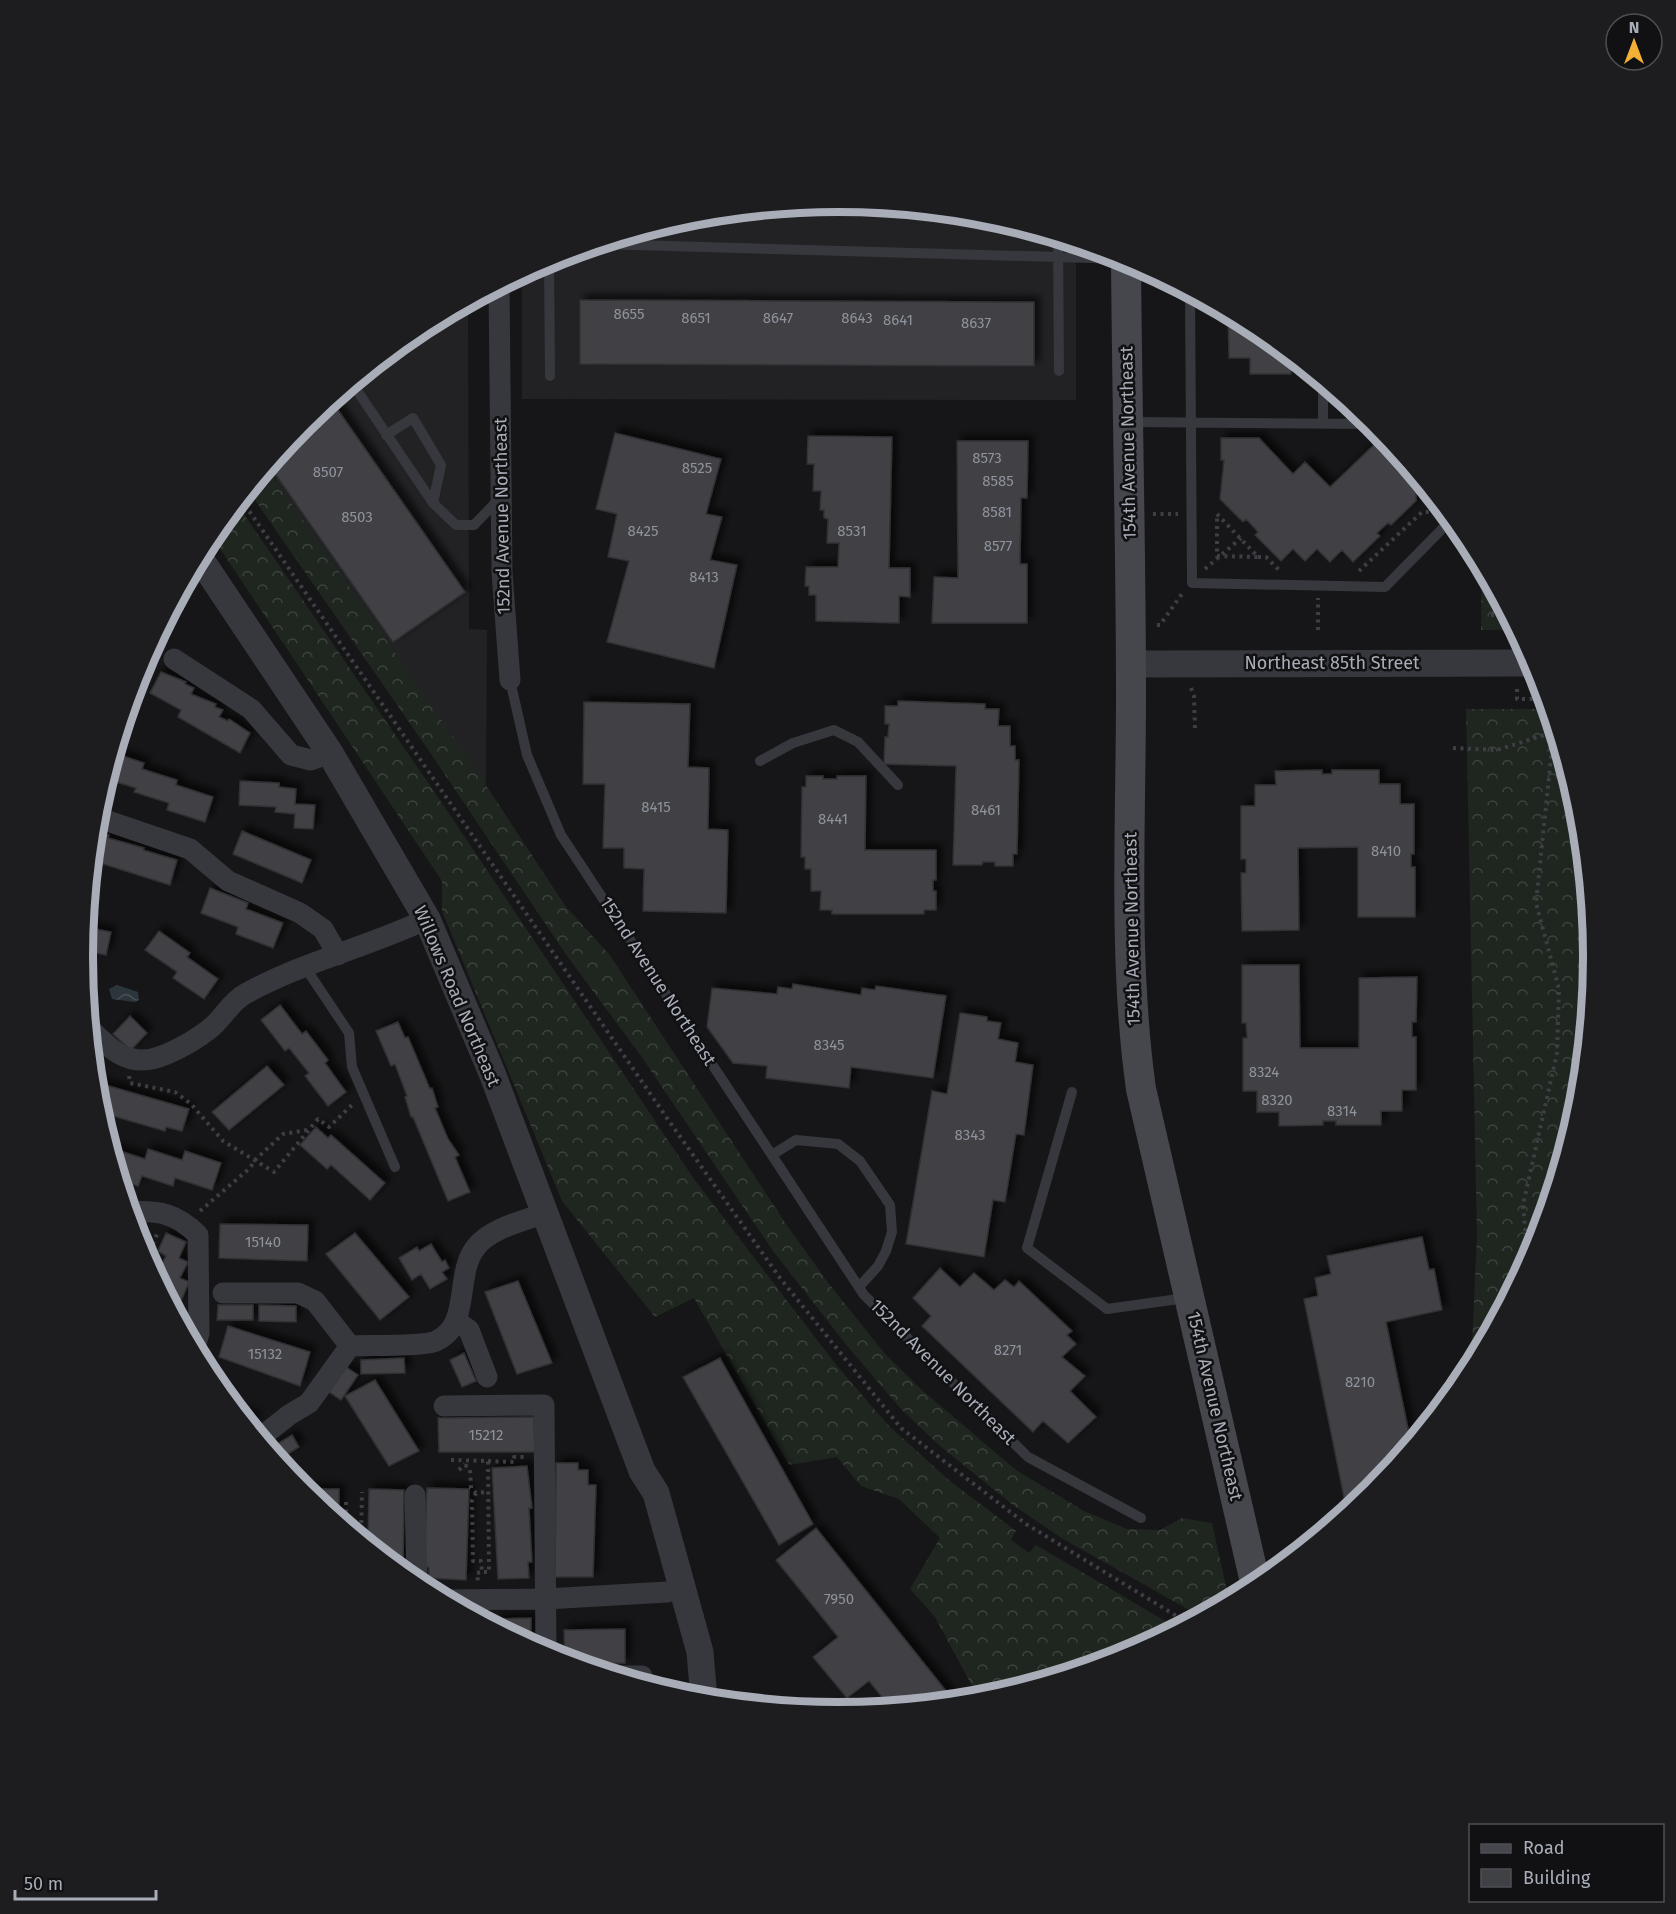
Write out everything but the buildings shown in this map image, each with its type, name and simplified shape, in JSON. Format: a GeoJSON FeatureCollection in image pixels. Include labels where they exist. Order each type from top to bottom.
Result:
{"type":"FeatureCollection","features":[{"type":"Feature","properties":{"kind":"main road","name":"154th Avenue Northeast"},"geometry":{"type":"LineString","coordinates":[[1126,270],[1131,664],[1131,943],[1135,1045],[1142,1089],[1253,1575]]}},
{"type":"Feature","properties":{"kind":"street","name":"152nd Avenue Northeast"},"geometry":{"type":"LineString","coordinates":[[499,294],[502,572],[510,680]]}},
{"type":"Feature","properties":{"kind":"street","name":"Willows Road Northeast"},"geometry":{"type":"LineString","coordinates":[[205,566],[330,753],[427,919],[492,1073],[642,1471],[656,1493],[700,1652],[703,1690]]}},
{"type":"Feature","properties":{"kind":"street"},"geometry":{"type":"LineString","coordinates":[[174,659],[251,709],[291,755],[311,760],[330,753]]}},
{"type":"Feature","properties":{"kind":"street","name":"Northeast 85th Street"},"geometry":{"type":"LineString","coordinates":[[1131,664],[1522,663]]}},
{"type":"Feature","properties":{"kind":"street"},"geometry":{"type":"LineString","coordinates":[[106,820],[190,849],[228,881],[300,913],[323,929],[338,955]]}},
{"type":"Feature","properties":{"kind":"street"},"geometry":{"type":"LineString","coordinates":[[98,1037],[111,1050],[128,1058],[152,1059],[174,1050],[212,1027],[242,995],[272,979],[427,919]]}},
{"type":"Feature","properties":{"kind":"street"},"geometry":{"type":"LineString","coordinates":[[139,1212],[156,1211],[186,1223],[198,1235],[198,1338]]}},
{"type":"Feature","properties":{"kind":"street"},"geometry":{"type":"LineString","coordinates":[[350,1346],[434,1342],[448,1334],[456,1321],[468,1262],[476,1247],[493,1234],[545,1213]]}},
{"type":"Feature","properties":{"kind":"street"},"geometry":{"type":"LineString","coordinates":[[223,1293],[298,1293],[315,1300],[350,1346]]}},
{"type":"Feature","properties":{"kind":"street"},"geometry":{"type":"LineString","coordinates":[[456,1321],[469,1330],[487,1377]]}},
{"type":"Feature","properties":{"kind":"street"},"geometry":{"type":"LineString","coordinates":[[266,1434],[289,1415],[309,1403],[350,1346]]}},
{"type":"Feature","properties":{"kind":"street"},"geometry":{"type":"LineString","coordinates":[[444,1406],[544,1405],[546,1642]]}},
{"type":"Feature","properties":{"kind":"street","name":"Willows Road Northeast"},"geometry":{"type":"LineString","coordinates":[[642,1471],[641,1497],[682,1643],[701,1689]]}},
{"type":"Feature","properties":{"kind":"street"},"geometry":{"type":"LineString","coordinates":[[415,1495],[417,1571]]}},
{"type":"Feature","properties":{"kind":"street"},"geometry":{"type":"LineString","coordinates":[[462,1600],[546,1599],[667,1592]]}},
{"type":"Feature","properties":{"kind":"lane"},"geometry":{"type":"LineString","coordinates":[[621,245],[1095,259]]}},
{"type":"Feature","properties":{"kind":"lane"},"geometry":{"type":"LineString","coordinates":[[1058,246],[1059,371]]}},
{"type":"Feature","properties":{"kind":"lane"},"geometry":{"type":"LineString","coordinates":[[549,271],[550,376]]}},
{"type":"Feature","properties":{"kind":"lane"},"geometry":{"type":"LineString","coordinates":[[1191,302],[1192,583],[1385,587],[1445,526]]}},
{"type":"Feature","properties":{"kind":"lane"},"geometry":{"type":"LineString","coordinates":[[356,389],[433,503],[456,525],[474,525],[503,496]]}},
{"type":"Feature","properties":{"kind":"lane"},"geometry":{"type":"LineString","coordinates":[[1323,392],[1323,423]]}},
{"type":"Feature","properties":{"kind":"lane"},"geometry":{"type":"LineString","coordinates":[[386,435],[412,418],[441,465],[433,503]]}},
{"type":"Feature","properties":{"kind":"lane"},"geometry":{"type":"LineString","coordinates":[[1128,422],[1358,424]]}},
{"type":"Feature","properties":{"kind":"lane","name":"152nd Avenue Northeast"},"geometry":{"type":"LineString","coordinates":[[510,680],[527,755],[561,835],[859,1287],[1028,1457],[1141,1518]]}},
{"type":"Feature","properties":{"kind":"lane"},"geometry":{"type":"LineString","coordinates":[[760,761],[793,743],[834,730],[858,742],[898,785]]}},
{"type":"Feature","properties":{"kind":"lane"},"geometry":{"type":"LineString","coordinates":[[305,967],[349,1033],[352,1067],[394,1167]]}},
{"type":"Feature","properties":{"kind":"lane"},"geometry":{"type":"LineString","coordinates":[[1072,1092],[1027,1248],[1107,1309],[1190,1297]]}},
{"type":"Feature","properties":{"kind":"lane"},"geometry":{"type":"LineString","coordinates":[[772,1155],[796,1140],[838,1144],[860,1161],[890,1205],[892,1232],[886,1251],[878,1266],[859,1287]]}},
{"type":"Feature","properties":{"kind":"path"},"geometry":{"type":"LineString","coordinates":[[245,505],[688,1149],[780,1278],[901,1428],[1026,1524],[1180,1618]]}},
{"type":"Feature","properties":{"kind":"path"},"geometry":{"type":"LineString","coordinates":[[1350,571],[1360,571],[1422,512],[1433,512]]}},
{"type":"Feature","properties":{"kind":"path"},"geometry":{"type":"LineString","coordinates":[[1149,514],[1179,514]]}},
{"type":"Feature","properties":{"kind":"path"},"geometry":{"type":"LineString","coordinates":[[1208,514],[1217,514],[1258,557]]}},
{"type":"Feature","properties":{"kind":"path"},"geometry":{"type":"LineString","coordinates":[[1217,514],[1217,556]]}},
{"type":"Feature","properties":{"kind":"path"},"geometry":{"type":"LineString","coordinates":[[1205,570],[1217,556],[1241,538]]}},
{"type":"Feature","properties":{"kind":"path"},"geometry":{"type":"LineString","coordinates":[[1217,556],[1266,557],[1280,570],[1289,570]]}},
{"type":"Feature","properties":{"kind":"path"},"geometry":{"type":"LineString","coordinates":[[1159,626],[1186,588]]}},
{"type":"Feature","properties":{"kind":"path"},"geometry":{"type":"LineString","coordinates":[[1318,594],[1318,630]]}},
{"type":"Feature","properties":{"kind":"path"},"geometry":{"type":"LineString","coordinates":[[1491,615],[1500,615]]}},
{"type":"Feature","properties":{"kind":"path"},"geometry":{"type":"LineString","coordinates":[[1191,688],[1194,696],[1195,729]]}},
{"type":"Feature","properties":{"kind":"path"},"geometry":{"type":"LineString","coordinates":[[1517,689],[1517,699],[1536,699]]}},
{"type":"Feature","properties":{"kind":"path"},"geometry":{"type":"LineString","coordinates":[[1453,748],[1497,750],[1548,732]]}},
{"type":"Feature","properties":{"kind":"path"},"geometry":{"type":"LineString","coordinates":[[1526,1241],[1523,1205],[1557,1053],[1559,989],[1536,903],[1552,746]]}},
{"type":"Feature","properties":{"kind":"path"},"geometry":{"type":"LineString","coordinates":[[128,1058],[130,1083],[175,1092],[190,1104],[223,1141],[274,1172],[318,1119],[329,1127],[344,1110]]}},
{"type":"Feature","properties":{"kind":"path"},"geometry":{"type":"LineString","coordinates":[[200,1211],[250,1168],[255,1160],[283,1134],[308,1130]]}},
{"type":"Feature","properties":{"kind":"path"},"geometry":{"type":"LineString","coordinates":[[152,1246],[161,1225]]}},
{"type":"Feature","properties":{"kind":"path"},"geometry":{"type":"LineString","coordinates":[[451,1460],[465,1463],[514,1462],[514,1457],[545,1456]]}},
{"type":"Feature","properties":{"kind":"path"},"geometry":{"type":"LineString","coordinates":[[478,1583],[477,1573],[489,1572],[488,1461]]}},
{"type":"Feature","properties":{"kind":"path"},"geometry":{"type":"LineString","coordinates":[[459,1470],[465,1463]]}},
{"type":"Feature","properties":{"kind":"path"},"geometry":{"type":"LineString","coordinates":[[465,1463],[470,1469],[471,1488],[476,1493],[488,1492]]}},
{"type":"Feature","properties":{"kind":"path"},"geometry":{"type":"LineString","coordinates":[[361,1529],[362,1492]]}},
{"type":"Feature","properties":{"kind":"path"},"geometry":{"type":"LineString","coordinates":[[476,1493],[472,1501],[473,1561],[481,1561],[482,1572]]}},
{"type":"Feature","properties":{"kind":"path"},"geometry":{"type":"LineString","coordinates":[[346,1502],[346,1516]]}},
{"type":"Feature","properties":{"kind":"shaded area"},"geometry":{"type":"Polygon","coordinates":[[[838,212],[935,218],[983,226],[1031,237],[1076,252],[1076,400],[522,399],[522,283],[553,269],[645,237],[741,218],[838,212]]]}},
{"type":"Feature","properties":{"kind":"shaded area"},"geometry":{"type":"Polygon","coordinates":[[[468,311],[469,629],[487,630],[486,791],[266,480],[311,430],[347,397],[384,366],[468,311]]]}},
{"type":"Feature","properties":{"kind":"green space"},"geometry":{"type":"Polygon","coordinates":[[[271,474],[470,761],[566,907],[609,954],[786,1224],[829,1284],[886,1355],[923,1391],[1016,1470],[1084,1511],[1127,1529],[1160,1530],[1182,1518],[1212,1523],[1227,1591],[1192,1612],[1063,1539],[1013,1505],[940,1446],[901,1409],[848,1347],[773,1251],[641,1056],[567,956],[427,748],[252,496],[271,474]]]}},
{"type":"Feature","properties":{"kind":"green space"},"geometry":{"type":"Polygon","coordinates":[[[242,511],[444,806],[694,1179],[837,1366],[889,1426],[950,1481],[1016,1531],[1011,1540],[1029,1553],[1036,1545],[1170,1624],[1077,1662],[1031,1677],[974,1690],[935,1617],[910,1589],[940,1538],[899,1499],[861,1486],[837,1457],[789,1465],[694,1298],[655,1317],[562,1201],[442,911],[442,881],[218,545],[242,511]]]}},
{"type":"Feature","properties":{"kind":"green space"},"geometry":{"type":"Polygon","coordinates":[[[1482,582],[1507,630],[1481,630],[1482,582]]]}},
{"type":"Feature","properties":{"kind":"green space"},"geometry":{"type":"Polygon","coordinates":[[[1466,709],[1540,709],[1558,764],[1577,860],[1583,957],[1577,1054],[1558,1150],[1543,1196],[1506,1287],[1472,1348],[1477,1236],[1466,709]]]}},
{"type":"Feature","properties":{"kind":"water"},"geometry":{"type":"Polygon","coordinates":[[[117,985],[138,992],[139,1000],[134,1002],[112,999],[109,989],[117,985]]]}}]}
